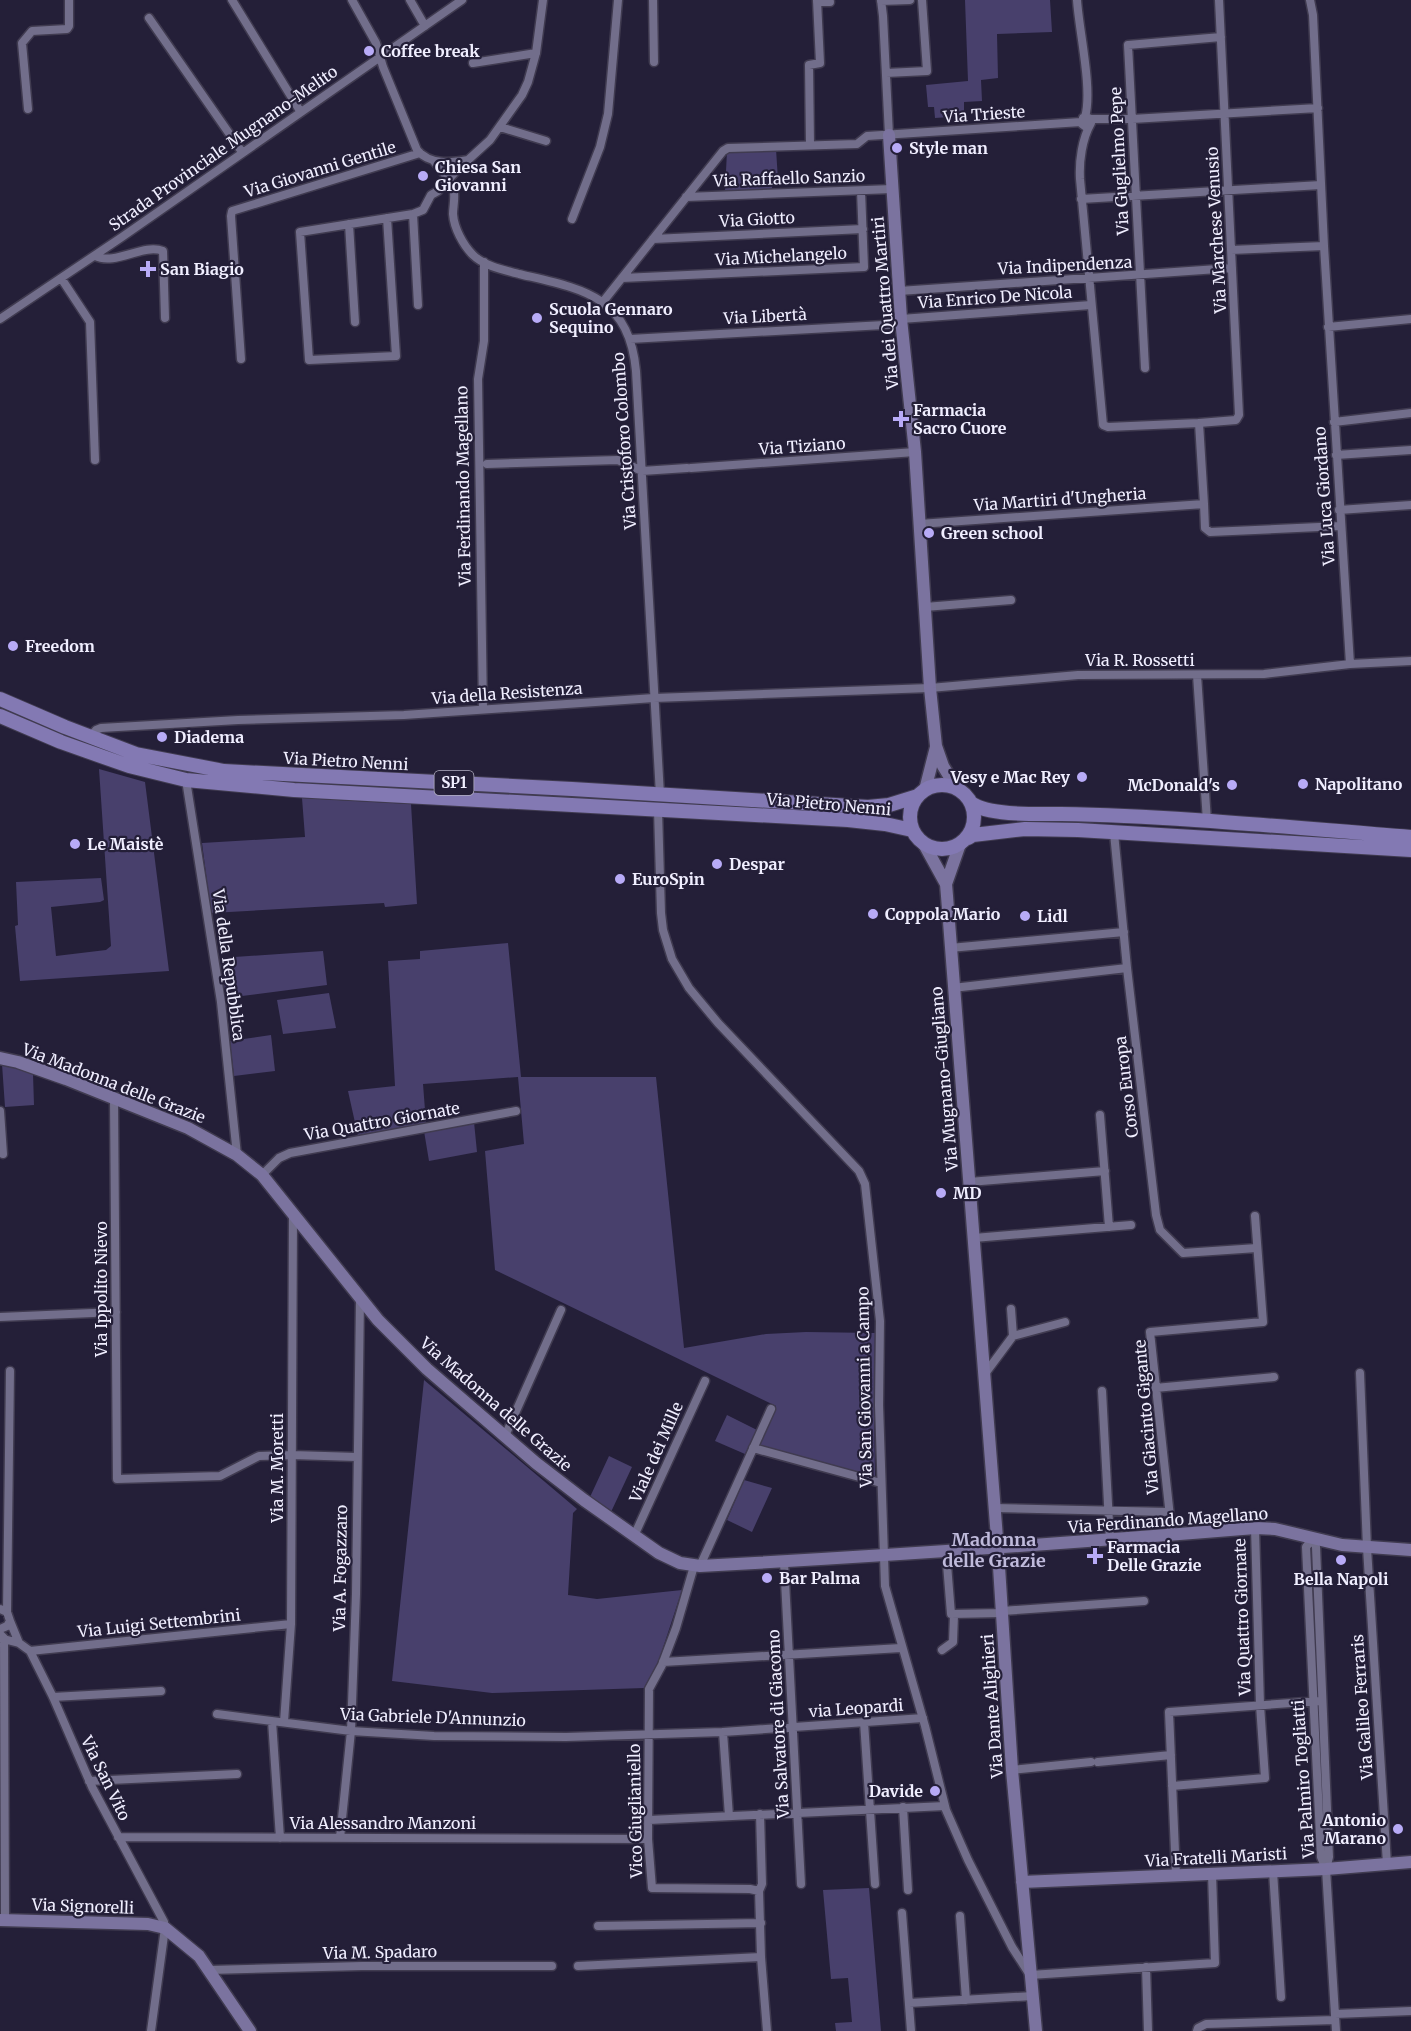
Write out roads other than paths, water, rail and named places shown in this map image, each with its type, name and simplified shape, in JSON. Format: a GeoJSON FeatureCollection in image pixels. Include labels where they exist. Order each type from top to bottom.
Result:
{"type":"FeatureCollection","features":[{"type":"Feature","properties":{"kind":"main road","name":"Via Pietro Nenni"},"geometry":{"type":"LineString","coordinates":[[0,699],[136,754],[224,771],[868,807],[889,805],[921,793]]}},
{"type":"Feature","properties":{"kind":"main road","name":"Via Pietro Nenni"},"geometry":{"type":"LineString","coordinates":[[0,716],[61,742],[129,766],[186,780],[294,790],[848,820],[912,830]]}},
{"type":"Feature","properties":{"kind":"main road"},"geometry":{"type":"LineString","coordinates":[[964,841],[975,821],[971,803],[966,795],[957,789],[941,785],[921,793],[910,812],[912,830],[924,844],[942,850],[964,841],[973,835],[1025,829],[1411,850]]}},
{"type":"Feature","properties":{"kind":"main road"},"geometry":{"type":"LineString","coordinates":[[971,803],[996,811],[1022,814],[1123,815],[1411,837]]}},
{"type":"Feature","properties":{"kind":"street"},"geometry":{"type":"LineString","coordinates":[[28,109],[22,43],[31,32],[67,29],[69,0]]}},
{"type":"Feature","properties":{"kind":"street"},"geometry":{"type":"LineString","coordinates":[[232,0],[300,111]]}},
{"type":"Feature","properties":{"kind":"street"},"geometry":{"type":"LineString","coordinates":[[352,0],[376,43],[411,137],[420,153],[434,161],[449,181]]}},
{"type":"Feature","properties":{"kind":"street"},"geometry":{"type":"LineString","coordinates":[[410,0],[425,26]]}},
{"type":"Feature","properties":{"kind":"street","name":"Strada Provinciale Mugnano-Melito"},"geometry":{"type":"LineString","coordinates":[[0,319],[462,0]]}},
{"type":"Feature","properties":{"kind":"street"},"geometry":{"type":"LineString","coordinates":[[387,218],[396,356],[309,360],[300,232],[349,224],[387,218],[413,214],[423,210],[431,195],[449,181],[484,146],[522,95],[536,53],[543,0]]}},
{"type":"Feature","properties":{"kind":"street"},"geometry":{"type":"LineString","coordinates":[[572,219],[600,147],[608,114],[618,0]]}},
{"type":"Feature","properties":{"kind":"street"},"geometry":{"type":"LineString","coordinates":[[653,0],[654,62]]}},
{"type":"Feature","properties":{"kind":"street"},"geometry":{"type":"LineString","coordinates":[[881,1],[910,0]]}},
{"type":"Feature","properties":{"kind":"street"},"geometry":{"type":"LineString","coordinates":[[886,74],[927,72],[922,0]]}},
{"type":"Feature","properties":{"kind":"street"},"geometry":{"type":"LineString","coordinates":[[1077,0],[1087,111],[1080,167],[1082,199],[1104,426],[1199,423],[1205,526],[1210,532],[1341,526]]}},
{"type":"Feature","properties":{"kind":"street","name":"Via Marchese Venusio"},"geometry":{"type":"LineString","coordinates":[[1199,423],[1236,420],[1239,417],[1219,0]]}},
{"type":"Feature","properties":{"kind":"street","name":"Via Luca Giordano"},"geometry":{"type":"LineString","coordinates":[[1310,0],[1313,15],[1328,327],[1350,664]]}},
{"type":"Feature","properties":{"kind":"street"},"geometry":{"type":"LineString","coordinates":[[810,145],[809,65],[820,63],[817,1],[830,2]]}},
{"type":"Feature","properties":{"kind":"street","name":"Via dei Quattro Martiri"},"geometry":{"type":"LineString","coordinates":[[881,1],[884,16],[901,321],[915,452],[930,688],[936,746],[943,766],[957,789]]}},
{"type":"Feature","properties":{"kind":"street"},"geometry":{"type":"LineString","coordinates":[[149,18],[242,152]]}},
{"type":"Feature","properties":{"kind":"street","name":"Via Guglielmo Pepe"},"geometry":{"type":"LineString","coordinates":[[1145,368],[1128,45],[1221,37]]}},
{"type":"Feature","properties":{"kind":"street"},"geometry":{"type":"LineString","coordinates":[[473,63],[536,53]]}},
{"type":"Feature","properties":{"kind":"street","name":"Via Trieste"},"geometry":{"type":"LineString","coordinates":[[602,303],[725,149],[730,147],[857,144],[865,137],[889,135],[1318,108]]}},
{"type":"Feature","properties":{"kind":"street"},"geometry":{"type":"LineString","coordinates":[[500,127],[546,141]]}},
{"type":"Feature","properties":{"kind":"street","name":"Via Giovanni Gentile"},"geometry":{"type":"LineString","coordinates":[[241,359],[232,212],[420,153]]}},
{"type":"Feature","properties":{"kind":"street"},"geometry":{"type":"LineString","coordinates":[[434,161],[468,160]]}},
{"type":"Feature","properties":{"kind":"street","name":"Via Cristoforo Colombo"},"geometry":{"type":"LineString","coordinates":[[449,181],[454,193],[454,221],[459,236],[473,255],[505,270],[580,290],[620,317],[630,339],[635,361],[660,795]]}},
{"type":"Feature","properties":{"kind":"street"},"geometry":{"type":"LineString","coordinates":[[1082,199],[1321,185]]}},
{"type":"Feature","properties":{"kind":"street","name":"Via Raffaello Sanzio"},"geometry":{"type":"LineString","coordinates":[[686,197],[892,189]]}},
{"type":"Feature","properties":{"kind":"street","name":"Via Michelangelo"},"geometry":{"type":"LineString","coordinates":[[622,278],[864,267],[861,191]]}},
{"type":"Feature","properties":{"kind":"street"},"geometry":{"type":"LineString","coordinates":[[413,214],[418,305]]}},
{"type":"Feature","properties":{"kind":"street"},"geometry":{"type":"LineString","coordinates":[[349,224],[355,322]]}},
{"type":"Feature","properties":{"kind":"street","name":"Via Giotto"},"geometry":{"type":"LineString","coordinates":[[653,239],[863,229]]}},
{"type":"Feature","properties":{"kind":"street"},"geometry":{"type":"LineString","coordinates":[[1231,250],[1324,246]]}},
{"type":"Feature","properties":{"kind":"street"},"geometry":{"type":"LineString","coordinates":[[94,256],[110,258],[154,249],[163,251],[165,318]]}},
{"type":"Feature","properties":{"kind":"street","name":"Via Ferdinando Magellano"},"geometry":{"type":"LineString","coordinates":[[483,709],[478,379],[484,341],[484,262]]}},
{"type":"Feature","properties":{"kind":"street","name":"Via Indipendenza"},"geometry":{"type":"LineString","coordinates":[[899,291],[1232,268]]}},
{"type":"Feature","properties":{"kind":"street"},"geometry":{"type":"LineString","coordinates":[[61,278],[90,322],[94,460]]}},
{"type":"Feature","properties":{"kind":"street","name":"Via Enrico De Nicola"},"geometry":{"type":"LineString","coordinates":[[901,321],[1091,305]]}},
{"type":"Feature","properties":{"kind":"street"},"geometry":{"type":"LineString","coordinates":[[1328,327],[1411,319]]}},
{"type":"Feature","properties":{"kind":"street","name":"Via Libertà"},"geometry":{"type":"LineString","coordinates":[[630,339],[901,321]]}},
{"type":"Feature","properties":{"kind":"street"},"geometry":{"type":"LineString","coordinates":[[1334,422],[1411,413]]}},
{"type":"Feature","properties":{"kind":"street"},"geometry":{"type":"LineString","coordinates":[[1336,455],[1411,450]]}},
{"type":"Feature","properties":{"kind":"street","name":"Via Tiziano"},"geometry":{"type":"LineString","coordinates":[[642,471],[915,452]]}},
{"type":"Feature","properties":{"kind":"street"},"geometry":{"type":"LineString","coordinates":[[487,464],[618,460],[642,471]]}},
{"type":"Feature","properties":{"kind":"street","name":"Via Martiri d'Ungheria"},"geometry":{"type":"LineString","coordinates":[[919,525],[1204,504]]}},
{"type":"Feature","properties":{"kind":"street"},"geometry":{"type":"LineString","coordinates":[[1339,510],[1411,505]]}},
{"type":"Feature","properties":{"kind":"street"},"geometry":{"type":"LineString","coordinates":[[925,607],[1011,600]]}},
{"type":"Feature","properties":{"kind":"street","name":"Via R. Rossetti"},"geometry":{"type":"LineString","coordinates":[[930,688],[1078,675],[1264,674],[1350,664],[1411,661]]}},
{"type":"Feature","properties":{"kind":"street"},"geometry":{"type":"LineString","coordinates":[[1197,675],[1207,821]]}},
{"type":"Feature","properties":{"kind":"street","name":"Via della Resistenza"},"geometry":{"type":"LineString","coordinates":[[90,737],[101,728],[173,723],[404,715],[654,698],[930,688]]}},
{"type":"Feature","properties":{"kind":"street","name":"Via dei Quattro Martiri"},"geometry":{"type":"LineString","coordinates":[[921,793],[936,746]]}},
{"type":"Feature","properties":{"kind":"street","name":"Via della Repubblica"},"geometry":{"type":"LineString","coordinates":[[186,780],[221,1002],[237,1155]]}},
{"type":"Feature","properties":{"kind":"street","name":"Via San Giovanni a Campo"},"geometry":{"type":"LineString","coordinates":[[658,810],[661,913],[663,930],[672,959],[689,988],[718,1023],[859,1171],[866,1184],[880,1312],[879,1405],[885,1586],[945,1806],[968,1860],[1007,1937],[1030,1975]]}},
{"type":"Feature","properties":{"kind":"street","name":"Corso Europa"},"geometry":{"type":"LineString","coordinates":[[1114,833],[1155,1213],[1160,1230],[1184,1253],[1257,1248]]}},
{"type":"Feature","properties":{"kind":"street","name":"Via Mugnano-Giugliano"},"geometry":{"type":"LineString","coordinates":[[946,884],[964,841]]}},
{"type":"Feature","properties":{"kind":"street","name":"Via Mugnano-Giugliano"},"geometry":{"type":"LineString","coordinates":[[924,844],[946,884],[984,1377]]}},
{"type":"Feature","properties":{"kind":"street"},"geometry":{"type":"LineString","coordinates":[[950,948],[1124,932]]}},
{"type":"Feature","properties":{"kind":"street"},"geometry":{"type":"LineString","coordinates":[[953,988],[1127,968]]}},
{"type":"Feature","properties":{"kind":"street","name":"Via Madonna delle Grazie"},"geometry":{"type":"LineString","coordinates":[[0,1058],[28,1065],[188,1128],[237,1155],[262,1175],[360,1298],[426,1369],[536,1463],[634,1536],[670,1559],[697,1566],[998,1549]]}},
{"type":"Feature","properties":{"kind":"street","name":"Via Ippolito Nievo"},"geometry":{"type":"LineString","coordinates":[[114,1099],[117,1479],[220,1476],[259,1456],[292,1455]]}},
{"type":"Feature","properties":{"kind":"street"},"geometry":{"type":"LineString","coordinates":[[0,1111],[3,1154]]}},
{"type":"Feature","properties":{"kind":"street","name":"Via Quattro Giornate"},"geometry":{"type":"LineString","coordinates":[[262,1175],[279,1158],[290,1153],[516,1111]]}},
{"type":"Feature","properties":{"kind":"street"},"geometry":{"type":"LineString","coordinates":[[1100,1115],[1109,1227]]}},
{"type":"Feature","properties":{"kind":"street"},"geometry":{"type":"LineString","coordinates":[[969,1182],[1105,1171]]}},
{"type":"Feature","properties":{"kind":"street","name":"Via M. Moretti"},"geometry":{"type":"LineString","coordinates":[[284,1722],[291,1624],[293,1214]]}},
{"type":"Feature","properties":{"kind":"street","name":"Via Giacinto Gigante"},"geometry":{"type":"LineString","coordinates":[[1172,1535],[1150,1332],[1263,1322],[1255,1216]]}},
{"type":"Feature","properties":{"kind":"street"},"geometry":{"type":"LineString","coordinates":[[974,1238],[1131,1226]]}},
{"type":"Feature","properties":{"kind":"street","name":"Via A. Fogazzaro"},"geometry":{"type":"LineString","coordinates":[[340,1838],[351,1731],[356,1593],[360,1298]]}},
{"type":"Feature","properties":{"kind":"street"},"geometry":{"type":"LineString","coordinates":[[984,1377],[1013,1336],[1011,1309]]}},
{"type":"Feature","properties":{"kind":"street"},"geometry":{"type":"LineString","coordinates":[[505,1436],[561,1310]]}},
{"type":"Feature","properties":{"kind":"street"},"geometry":{"type":"LineString","coordinates":[[0,1317],[116,1312]]}},
{"type":"Feature","properties":{"kind":"street"},"geometry":{"type":"LineString","coordinates":[[1013,1336],[1065,1322]]}},
{"type":"Feature","properties":{"kind":"street"},"geometry":{"type":"LineString","coordinates":[[3,1920],[3,1623],[10,1371]]}},
{"type":"Feature","properties":{"kind":"street","name":"Via Galileo Ferraris"},"geometry":{"type":"LineString","coordinates":[[1360,1373],[1367,1548],[1387,1864]]}},
{"type":"Feature","properties":{"kind":"street","name":"Via Dante Alighieri"},"geometry":{"type":"LineString","coordinates":[[984,1377],[1012,1770],[1036,2031]]}},
{"type":"Feature","properties":{"kind":"street"},"geometry":{"type":"LineString","coordinates":[[1155,1388],[1274,1377]]}},
{"type":"Feature","properties":{"kind":"street","name":"Viale dei Mille"},"geometry":{"type":"LineString","coordinates":[[634,1536],[705,1381]]}},
{"type":"Feature","properties":{"kind":"street"},"geometry":{"type":"LineString","coordinates":[[1102,1391],[1110,1540]]}},
{"type":"Feature","properties":{"kind":"street","name":"Vico Giuglianiello"},"geometry":{"type":"LineString","coordinates":[[759,1891],[652,1888],[648,1839],[649,1689],[663,1662],[697,1566],[771,1408]]}},
{"type":"Feature","properties":{"kind":"street"},"geometry":{"type":"LineString","coordinates":[[753,1448],[881,1483]]}},
{"type":"Feature","properties":{"kind":"street"},"geometry":{"type":"LineString","coordinates":[[292,1455],[357,1457]]}},
{"type":"Feature","properties":{"kind":"street"},"geometry":{"type":"LineString","coordinates":[[994,1508],[1169,1512]]}},
{"type":"Feature","properties":{"kind":"street","name":"Via Ferdinando Magellano"},"geometry":{"type":"LineString","coordinates":[[998,1549],[1255,1528],[1275,1529],[1342,1545],[1411,1550]]}},
{"type":"Feature","properties":{"kind":"street","name":"Via Quattro Giornate"},"geometry":{"type":"LineString","coordinates":[[1255,1528],[1260,1705]]}},
{"type":"Feature","properties":{"kind":"street","name":"Via Palmiro Togliatti"},"geometry":{"type":"LineString","coordinates":[[1313,1538],[1316,1547],[1317,1701],[1329,1857],[1326,1869],[1336,2031]]}},
{"type":"Feature","properties":{"kind":"street"},"geometry":{"type":"LineString","coordinates":[[942,1650],[953,1642],[954,1615],[950,1611],[946,1552]]}},
{"type":"Feature","properties":{"kind":"street","name":"Via Salvatore di Giacomo"},"geometry":{"type":"LineString","coordinates":[[784,1562],[801,1884]]}},
{"type":"Feature","properties":{"kind":"street"},"geometry":{"type":"LineString","coordinates":[[954,1615],[1144,1601]]}},
{"type":"Feature","properties":{"kind":"street","name":"Via San Vito"},"geometry":{"type":"LineString","coordinates":[[3,1623],[20,1643]]}},
{"type":"Feature","properties":{"kind":"street","name":"Via San Vito"},"geometry":{"type":"LineString","coordinates":[[3,1623],[30,1651],[53,1697],[89,1781],[164,1922],[165,1928]]}},
{"type":"Feature","properties":{"kind":"street","name":"Via Luigi Settembrini"},"geometry":{"type":"LineString","coordinates":[[30,1651],[291,1624]]}},
{"type":"Feature","properties":{"kind":"street"},"geometry":{"type":"LineString","coordinates":[[663,1662],[902,1648]]}},
{"type":"Feature","properties":{"kind":"street"},"geometry":{"type":"LineString","coordinates":[[53,1697],[161,1691]]}},
{"type":"Feature","properties":{"kind":"street","name":"Via Quattro Giornate"},"geometry":{"type":"LineString","coordinates":[[1176,1875],[1169,1712],[1317,1701]]}},
{"type":"Feature","properties":{"kind":"street"},"geometry":{"type":"LineString","coordinates":[[1172,1785],[1265,1778],[1260,1705]]}},
{"type":"Feature","properties":{"kind":"street","name":"Via Gabriele D'Annunzio"},"geometry":{"type":"LineString","coordinates":[[217,1713],[351,1731],[434,1736],[566,1737],[648,1733]]}},
{"type":"Feature","properties":{"kind":"street","name":"via Leopardi"},"geometry":{"type":"LineString","coordinates":[[648,1733],[723,1732],[922,1718]]}},
{"type":"Feature","properties":{"kind":"street"},"geometry":{"type":"LineString","coordinates":[[272,1721],[280,1838]]}},
{"type":"Feature","properties":{"kind":"street"},"geometry":{"type":"LineString","coordinates":[[864,1722],[875,1884]]}},
{"type":"Feature","properties":{"kind":"street"},"geometry":{"type":"LineString","coordinates":[[723,1732],[729,1816]]}},
{"type":"Feature","properties":{"kind":"street"},"geometry":{"type":"LineString","coordinates":[[1012,1770],[1171,1755]]}},
{"type":"Feature","properties":{"kind":"street"},"geometry":{"type":"LineString","coordinates":[[89,1781],[237,1774]]}},
{"type":"Feature","properties":{"kind":"street"},"geometry":{"type":"LineString","coordinates":[[649,1820],[945,1806]]}},
{"type":"Feature","properties":{"kind":"street"},"geometry":{"type":"LineString","coordinates":[[903,1808],[908,1890]]}},
{"type":"Feature","properties":{"kind":"street"},"geometry":{"type":"LineString","coordinates":[[760,1814],[761,1957],[767,2031]]}},
{"type":"Feature","properties":{"kind":"street","name":"Via Alessandro Manzoni"},"geometry":{"type":"LineString","coordinates":[[118,1837],[648,1839]]}},
{"type":"Feature","properties":{"kind":"street","name":"Via Fratelli Maristi"},"geometry":{"type":"LineString","coordinates":[[1022,1882],[1326,1869],[1411,1862]]}},
{"type":"Feature","properties":{"kind":"street"},"geometry":{"type":"LineString","coordinates":[[1273,1871],[1281,1997]]}},
{"type":"Feature","properties":{"kind":"street"},"geometry":{"type":"LineString","coordinates":[[1030,1975],[1215,1963],[1212,1874]]}},
{"type":"Feature","properties":{"kind":"street"},"geometry":{"type":"LineString","coordinates":[[902,1913],[911,2031]]}},
{"type":"Feature","properties":{"kind":"street"},"geometry":{"type":"LineString","coordinates":[[960,1916],[966,2000]]}},
{"type":"Feature","properties":{"kind":"street","name":"Via Signorelli"},"geometry":{"type":"LineString","coordinates":[[3,1920],[148,1924],[165,1928]]}},
{"type":"Feature","properties":{"kind":"street"},"geometry":{"type":"LineString","coordinates":[[598,1926],[761,1923]]}},
{"type":"Feature","properties":{"kind":"street"},"geometry":{"type":"LineString","coordinates":[[151,2031],[165,1928],[199,1956],[250,2031]]}},
{"type":"Feature","properties":{"kind":"street"},"geometry":{"type":"LineString","coordinates":[[578,1966],[761,1957]]}},
{"type":"Feature","properties":{"kind":"street","name":"Via M. Spadaro"},"geometry":{"type":"LineString","coordinates":[[209,1970],[362,1966],[552,1966]]}},
{"type":"Feature","properties":{"kind":"street"},"geometry":{"type":"LineString","coordinates":[[1146,1967],[1148,2031]]}},
{"type":"Feature","properties":{"kind":"street"},"geometry":{"type":"LineString","coordinates":[[909,2003],[1033,1996]]}},
{"type":"Feature","properties":{"kind":"street"},"geometry":{"type":"LineString","coordinates":[[1197,2031],[1206,2024],[1411,2011]]}},
{"type":"Feature","properties":{"kind":"place","name":"Coffee break"},"geometry":{"type":"Point","coordinates":[369,51]}},
{"type":"Feature","properties":{"kind":"place","name":"Style man"},"geometry":{"type":"Point","coordinates":[897,148]}},
{"type":"Feature","properties":{"kind":"place","name":"Chiesa San Giovanni"},"geometry":{"type":"Point","coordinates":[423,176]}},
{"type":"Feature","properties":{"kind":"place","name":"San Biagio"},"geometry":{"type":"Point","coordinates":[148,269]}},
{"type":"Feature","properties":{"kind":"place","name":"Scuola Gennaro Sequino"},"geometry":{"type":"Point","coordinates":[537,318]}},
{"type":"Feature","properties":{"kind":"place","name":"Farmacia Sacro Cuore"},"geometry":{"type":"Point","coordinates":[901,419]}},
{"type":"Feature","properties":{"kind":"place","name":"Green school"},"geometry":{"type":"Point","coordinates":[929,533]}},
{"type":"Feature","properties":{"kind":"place","name":"Freedom"},"geometry":{"type":"Point","coordinates":[13,646]}},
{"type":"Feature","properties":{"kind":"place","name":"Diadema"},"geometry":{"type":"Point","coordinates":[162,737]}},
{"type":"Feature","properties":{"kind":"place","name":"Vesy e Mac Rey"},"geometry":{"type":"Point","coordinates":[1082,777]}},
{"type":"Feature","properties":{"kind":"place","name":"Napolitano"},"geometry":{"type":"Point","coordinates":[1303,784]}},
{"type":"Feature","properties":{"kind":"place","name":"McDonald's"},"geometry":{"type":"Point","coordinates":[1232,785]}},
{"type":"Feature","properties":{"kind":"place","name":"Le Maistè"},"geometry":{"type":"Point","coordinates":[75,844]}},
{"type":"Feature","properties":{"kind":"place","name":"Despar"},"geometry":{"type":"Point","coordinates":[717,864]}},
{"type":"Feature","properties":{"kind":"place","name":"EuroSpin"},"geometry":{"type":"Point","coordinates":[620,879]}},
{"type":"Feature","properties":{"kind":"place","name":"Coppola Mario"},"geometry":{"type":"Point","coordinates":[873,914]}},
{"type":"Feature","properties":{"kind":"place","name":"Lidl"},"geometry":{"type":"Point","coordinates":[1025,916]}},
{"type":"Feature","properties":{"kind":"place","name":"MD"},"geometry":{"type":"Point","coordinates":[941,1193]}},
{"type":"Feature","properties":{"kind":"place","name":"Farmacia Delle Grazie"},"geometry":{"type":"Point","coordinates":[1095,1556]}},
{"type":"Feature","properties":{"kind":"place","name":"Bella Napoli"},"geometry":{"type":"Point","coordinates":[1341,1560]}},
{"type":"Feature","properties":{"kind":"place","name":"Bar Palma"},"geometry":{"type":"Point","coordinates":[767,1578]}},
{"type":"Feature","properties":{"kind":"place","name":"Davide"},"geometry":{"type":"Point","coordinates":[935,1791]}},
{"type":"Feature","properties":{"kind":"place","name":"Antonio Marano"},"geometry":{"type":"Point","coordinates":[1398,1829]}},
{"type":"Feature","properties":{"kind":"district","name":"Madonna delle Grazie"},"geometry":{"type":"Point","coordinates":[994,1550]}}]}
